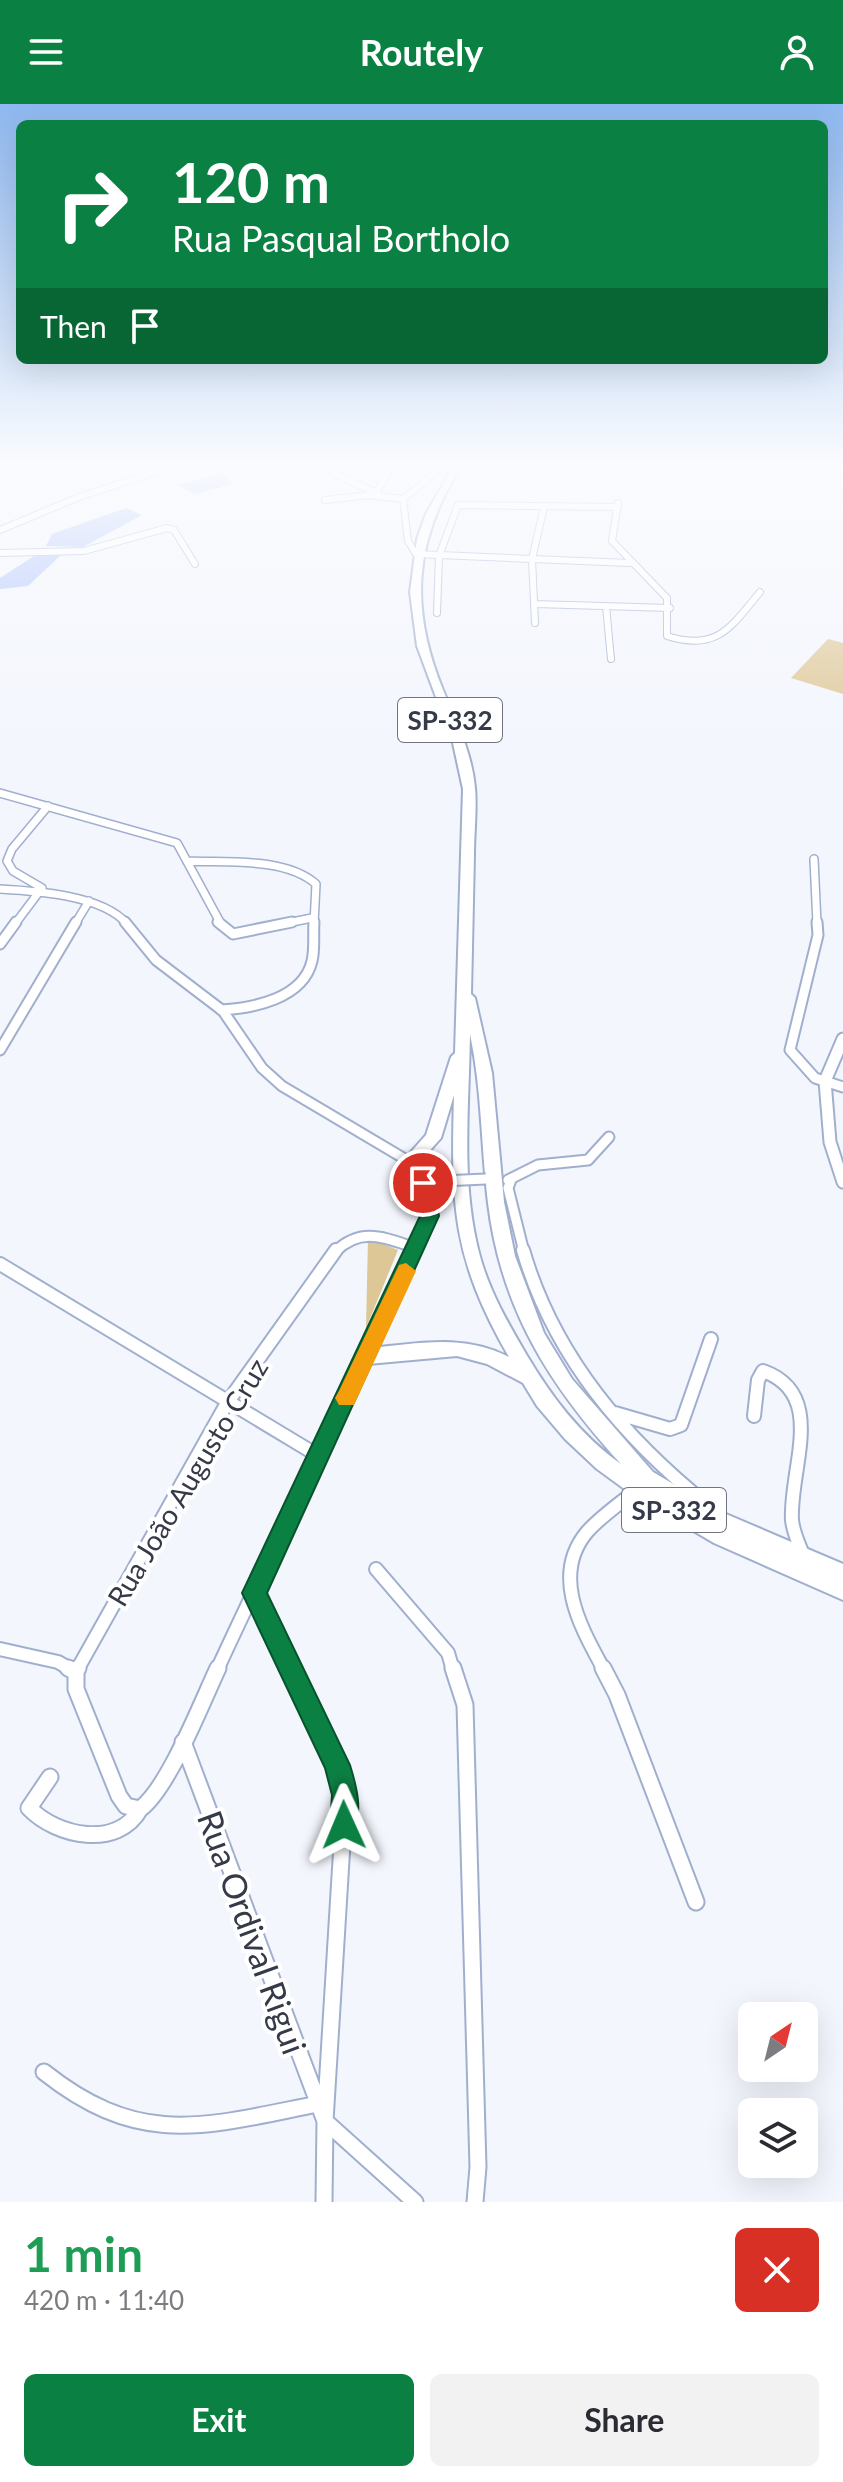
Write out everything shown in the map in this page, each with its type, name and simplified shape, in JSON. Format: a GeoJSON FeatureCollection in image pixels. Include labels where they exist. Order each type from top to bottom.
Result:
{"type":"FeatureCollection","features":[{"type":"Feature","properties":{"kind":"main road","name":"SP-332"},"geometry":{"type":"LineString","coordinates":[[416,563],[416,616],[425,657],[460,740],[469,789],[461,1048],[463,1232],[481,1290],[543,1398],[563,1421],[706,1529],[843,1590]]}},
{"type":"Feature","properties":{"kind":"main road"},"geometry":{"type":"LineString","coordinates":[[465,989],[480,1032],[502,1239],[535,1330],[554,1366],[581,1406],[643,1484]]}},
{"type":"Feature","properties":{"kind":"main road"},"geometry":{"type":"LineString","coordinates":[[410,1162],[433,1138],[461,1048]]}},
{"type":"Feature","properties":{"kind":"main road"},"geometry":{"type":"LineString","coordinates":[[368,1356],[457,1348],[491,1357],[534,1381]]}},
{"type":"Feature","properties":{"kind":"main road","name":"SP-332"},"geometry":{"type":"LineString","coordinates":[[643,1484],[740,1531],[843,1574]]}},
{"type":"Feature","properties":{"kind":"street"},"geometry":{"type":"LineString","coordinates":[[437,613],[439,563]]}},
{"type":"Feature","properties":{"kind":"street"},"geometry":{"type":"LineString","coordinates":[[532,563],[535,623]]}},
{"type":"Feature","properties":{"kind":"street"},"geometry":{"type":"LineString","coordinates":[[629,563],[656,586],[670,608],[664,627],[667,636],[694,643],[711,642],[724,633],[760,592]]}},
{"type":"Feature","properties":{"kind":"street"},"geometry":{"type":"LineString","coordinates":[[535,604],[670,608]]}},
{"type":"Feature","properties":{"kind":"street"},"geometry":{"type":"LineString","coordinates":[[606,606],[611,659]]}},
{"type":"Feature","properties":{"kind":"street"},"geometry":{"type":"LineString","coordinates":[[0,793],[177,843],[217,921],[233,934],[312,918]]}},
{"type":"Feature","properties":{"kind":"street"},"geometry":{"type":"LineString","coordinates":[[0,944],[40,891],[41,884],[13,871],[7,861],[12,849],[48,806]]}},
{"type":"Feature","properties":{"kind":"street"},"geometry":{"type":"LineString","coordinates":[[814,859],[818,935],[790,1050],[815,1078],[843,1087]]}},
{"type":"Feature","properties":{"kind":"street"},"geometry":{"type":"LineString","coordinates":[[188,861],[304,874],[316,884],[309,970],[278,1000],[248,1009],[221,1010]]}},
{"type":"Feature","properties":{"kind":"street"},"geometry":{"type":"LineString","coordinates":[[0,889],[40,891],[89,901],[110,909],[123,919],[156,960],[221,1010],[262,1068],[282,1086],[399,1152],[410,1162],[423,1183],[430,1216],[368,1356],[317,1455],[183,1742],[145,1806],[129,1827],[112,1834],[51,1826],[38,1820],[29,1808],[50,1777]]}},
{"type":"Feature","properties":{"kind":"street"},"geometry":{"type":"LineString","coordinates":[[0,1050],[89,901]]}},
{"type":"Feature","properties":{"kind":"street"},"geometry":{"type":"LineString","coordinates":[[231,1023],[248,1009]]}},
{"type":"Feature","properties":{"kind":"street"},"geometry":{"type":"LineString","coordinates":[[843,1039],[825,1081],[830,1142],[843,1182]]}},
{"type":"Feature","properties":{"kind":"street"},"geometry":{"type":"LineString","coordinates":[[423,1183],[497,1179],[541,1164],[589,1161],[597,1157],[609,1137]]}},
{"type":"Feature","properties":{"kind":"street"},"geometry":{"type":"LineString","coordinates":[[497,1179],[508,1188],[518,1230],[550,1321],[572,1359],[646,1453],[740,1531]]}},
{"type":"Feature","properties":{"kind":"street","name":"Rua João Augusto Cruz"},"geometry":{"type":"LineString","coordinates":[[76,1672],[227,1403],[346,1238],[358,1233],[369,1234],[416,1248]]}},
{"type":"Feature","properties":{"kind":"street"},"geometry":{"type":"LineString","coordinates":[[0,1264],[317,1455]]}},
{"type":"Feature","properties":{"kind":"street"},"geometry":{"type":"LineString","coordinates":[[613,1413],[670,1429],[681,1425],[691,1407],[711,1339]]}},
{"type":"Feature","properties":{"kind":"street"},"geometry":{"type":"LineString","coordinates":[[754,1416],[758,1380],[763,1371],[778,1373],[787,1380],[802,1415],[792,1521],[803,1557]]}},
{"type":"Feature","properties":{"kind":"street"},"geometry":{"type":"LineString","coordinates":[[643,1484],[586,1533],[575,1556],[570,1584],[574,1613],[617,1695],[696,1902]]}},
{"type":"Feature","properties":{"kind":"street"},"geometry":{"type":"LineString","coordinates":[[376,1569],[448,1653],[465,1705],[478,2167],[475,2202]]}},
{"type":"Feature","properties":{"kind":"street"},"geometry":{"type":"LineString","coordinates":[[254,1593],[337,1765],[345,1795],[321,2113],[324,2202]]}},
{"type":"Feature","properties":{"kind":"street"},"geometry":{"type":"LineString","coordinates":[[0,1649],[58,1662],[76,1672],[76,1689],[119,1796],[126,1806],[145,1806]]}},
{"type":"Feature","properties":{"kind":"street","name":"Rua Ordival Rigui"},"geometry":{"type":"LineString","coordinates":[[183,1742],[321,2113]]}},
{"type":"Feature","properties":{"kind":"street"},"geometry":{"type":"LineString","coordinates":[[44,2072],[95,2109],[131,2122],[183,2123],[321,2113],[415,2202]]}},
{"type":"Feature","properties":{"kind":"shaded area"},"geometry":{"type":"Polygon","coordinates":[[[828,639],[843,643],[843,694],[791,678],[828,639]]]}},
{"type":"Feature","properties":{"kind":"shaded area"},"geometry":{"type":"Polygon","coordinates":[[[368,1238],[398,1250],[366,1328],[368,1238]]]}},
{"type":"Feature","properties":{"kind":"water"},"geometry":{"type":"Polygon","coordinates":[[[23,563],[53,563],[28,586],[0,589],[0,578],[23,563]]]}},
{"type":"Feature","properties":{"kind":"slow traffic"},"geometry":{"type":"LineString","coordinates":[[346,1398],[406,1271]]}},
{"type":"Feature","properties":{"kind":"route"},"geometry":{"type":"LineString","coordinates":[[344,1825],[345,1795],[337,1765],[254,1593],[317,1455],[368,1356],[430,1216],[430,1204],[423,1183]]}}]}
